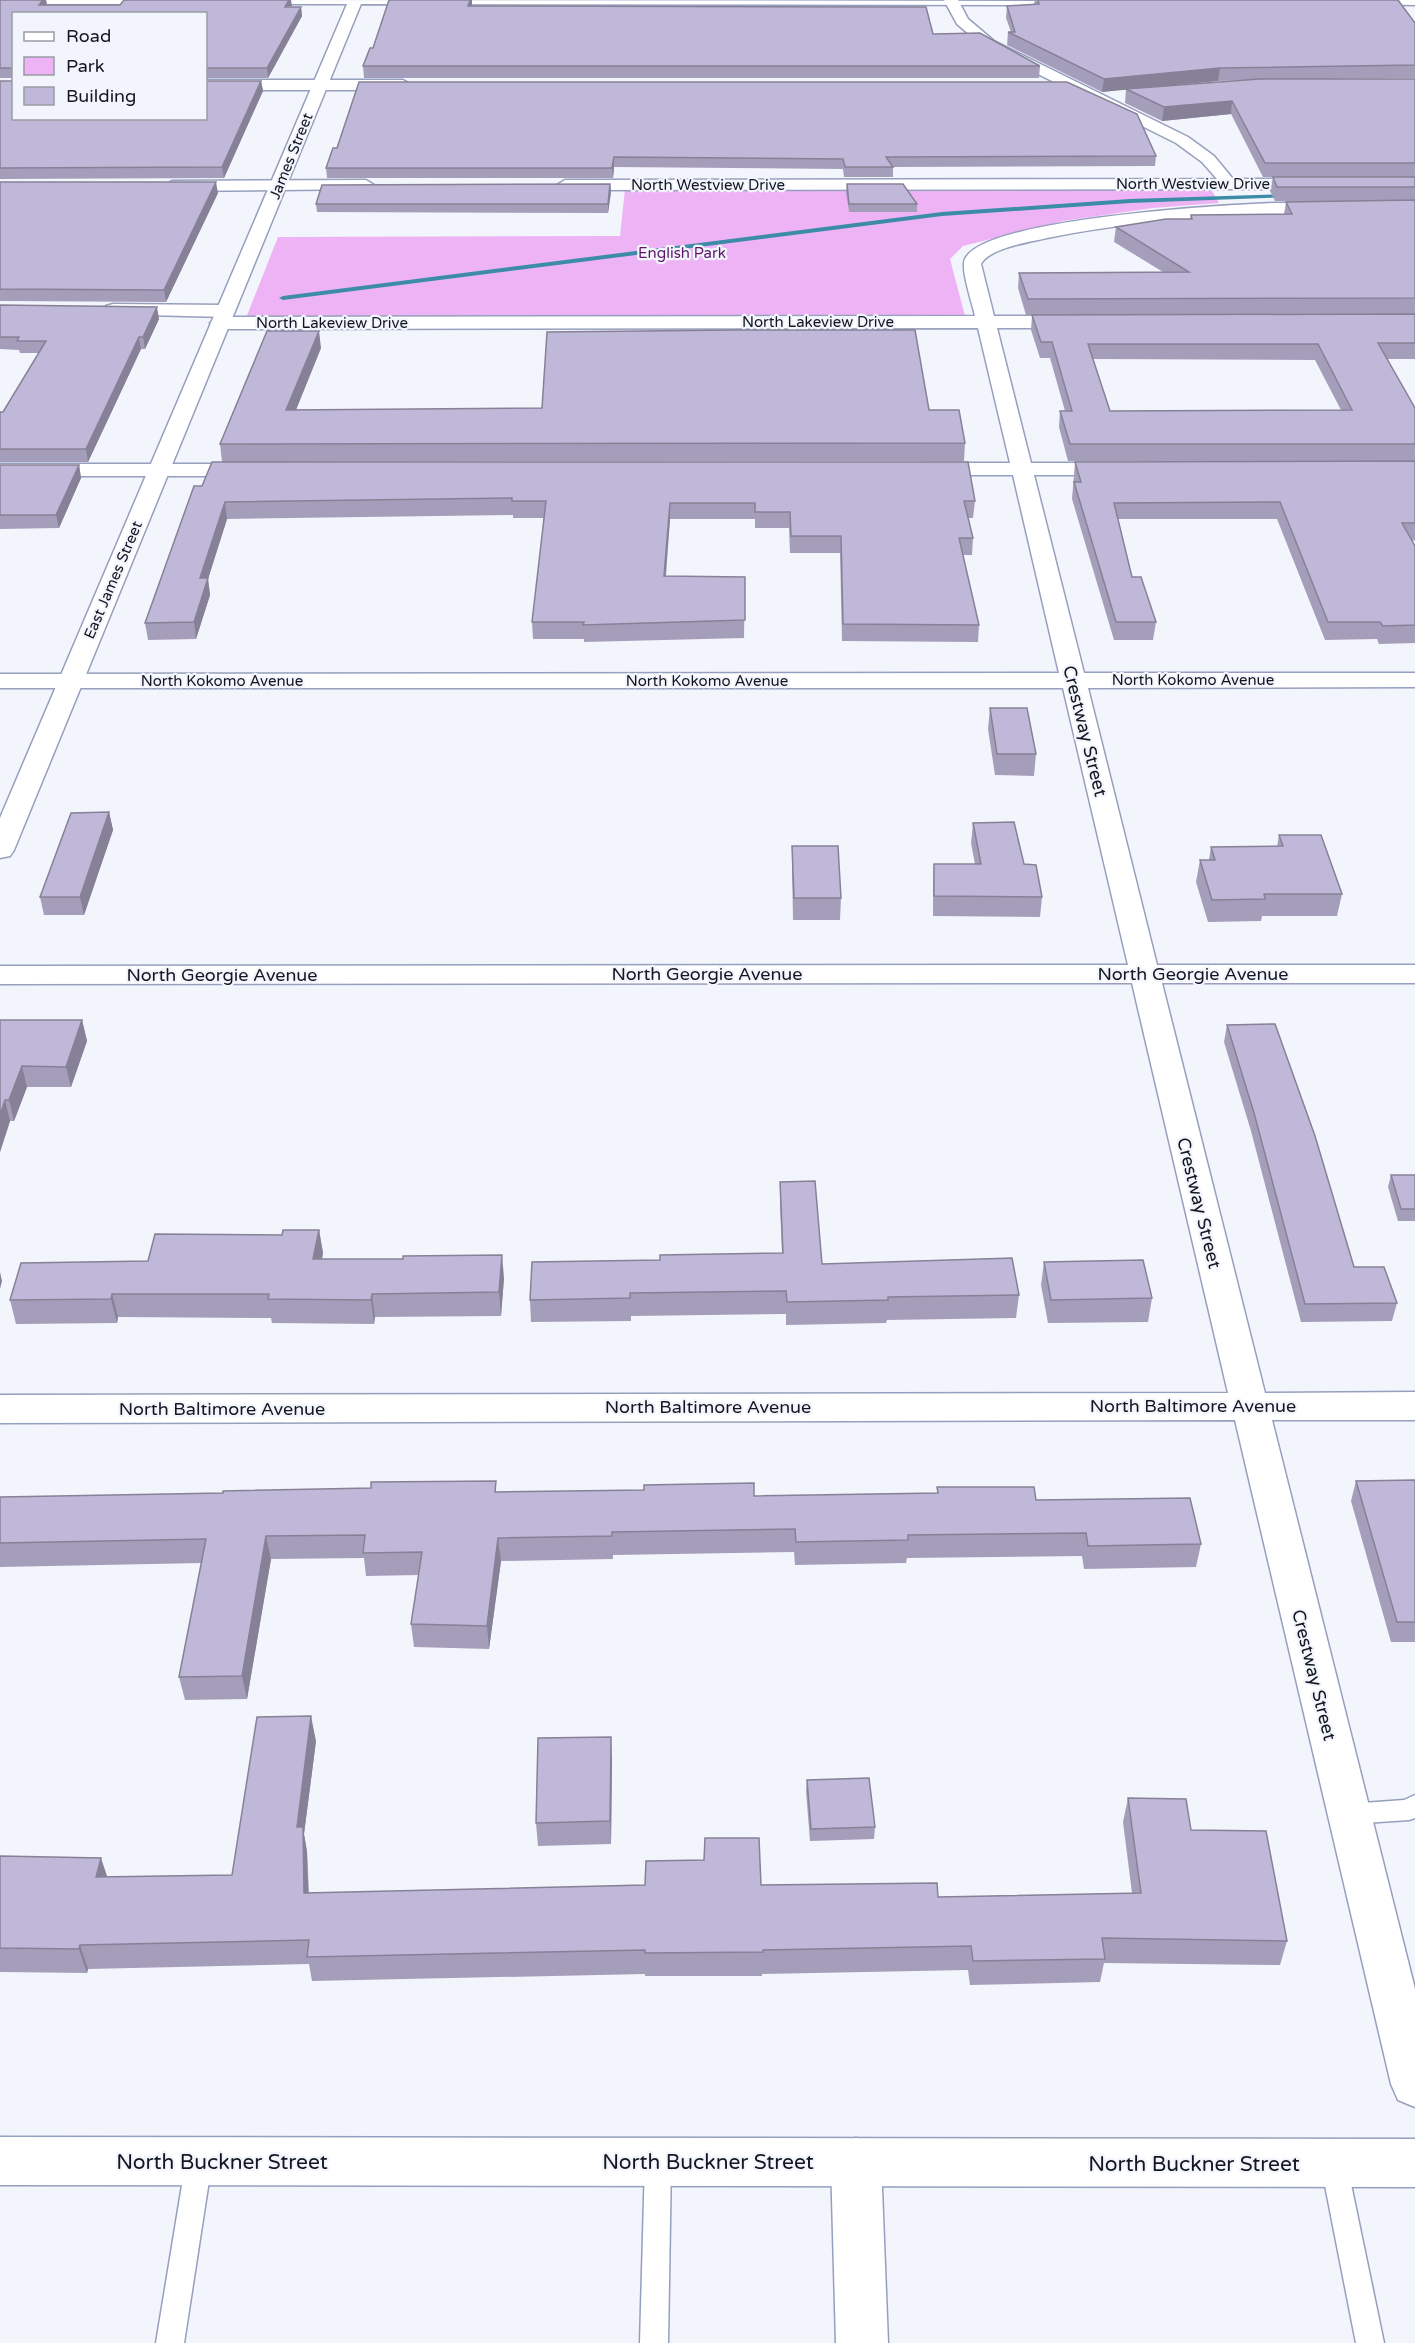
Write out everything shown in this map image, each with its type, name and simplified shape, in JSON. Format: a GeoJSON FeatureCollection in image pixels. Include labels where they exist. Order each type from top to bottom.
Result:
{"type":"FeatureCollection","features":[{"type":"Feature","properties":{"kind":"street"},"geometry":{"type":"LineString","coordinates":[[0,0],[182,0]]}},
{"type":"Feature","properties":{"kind":"street"},"geometry":{"type":"LineString","coordinates":[[236,0],[1100,1]]}},
{"type":"Feature","properties":{"kind":"street","name":"James Street"},"geometry":{"type":"LineString","coordinates":[[223,317],[280,186],[356,0]]}},
{"type":"Feature","properties":{"kind":"street"},"geometry":{"type":"LineString","coordinates":[[1341,0],[1415,1]]}},
{"type":"Feature","properties":{"kind":"street"},"geometry":{"type":"LineString","coordinates":[[951,1],[962,21],[989,45],[1193,147],[1219,169],[1228,184]]}},
{"type":"Feature","properties":{"kind":"street"},"geometry":{"type":"LineString","coordinates":[[1030,84],[1071,84]]}},
{"type":"Feature","properties":{"kind":"street"},"geometry":{"type":"LineString","coordinates":[[207,85],[416,85]]}},
{"type":"Feature","properties":{"kind":"street"},"geometry":{"type":"LineString","coordinates":[[1099,99],[1122,95]]}},
{"type":"Feature","properties":{"kind":"street","name":"North Westview Drive"},"geometry":{"type":"LineString","coordinates":[[552,185],[1331,184]]}},
{"type":"Feature","properties":{"kind":"street"},"geometry":{"type":"LineString","coordinates":[[154,186],[381,185]]}},
{"type":"Feature","properties":{"kind":"street","name":"North Westview Drive"},"geometry":{"type":"LineString","coordinates":[[982,252],[1069,227],[1167,214],[1284,208],[1415,208]]}},
{"type":"Feature","properties":{"kind":"street","name":"Crestway Street"},"geometry":{"type":"LineString","coordinates":[[982,252],[974,258],[972,264],[1349,1814],[1405,1998],[1415,2084]]}},
{"type":"Feature","properties":{"kind":"street","name":"North Lakeview Drive"},"geometry":{"type":"LineString","coordinates":[[97,310],[223,317],[1097,322]]}},
{"type":"Feature","properties":{"kind":"street","name":"East James Street"},"geometry":{"type":"LineString","coordinates":[[0,850],[223,317]]}},
{"type":"Feature","properties":{"kind":"street"},"geometry":{"type":"LineString","coordinates":[[901,469],[1143,469]]}},
{"type":"Feature","properties":{"kind":"street"},"geometry":{"type":"LineString","coordinates":[[0,470],[276,470]]}},
{"type":"Feature","properties":{"kind":"street","name":"North Kokomo Avenue"},"geometry":{"type":"LineString","coordinates":[[0,681],[1415,680]]}},
{"type":"Feature","properties":{"kind":"street","name":"North Georgie Avenue"},"geometry":{"type":"LineString","coordinates":[[0,975],[1415,974]]}},
{"type":"Feature","properties":{"kind":"street","name":"North Baltimore Avenue"},"geometry":{"type":"LineString","coordinates":[[0,1409],[1415,1406]]}},
{"type":"Feature","properties":{"kind":"street","name":"North Buckner Street"},"geometry":{"type":"LineString","coordinates":[[0,2162],[856,2162],[1334,2165],[1415,2163]]}},
{"type":"Feature","properties":{"kind":"street"},"geometry":{"type":"LineString","coordinates":[[856,2162],[862,2343]]}},
{"type":"Feature","properties":{"kind":"lane"},"geometry":{"type":"LineString","coordinates":[[1349,1814],[1409,1810],[1415,1805]]}},
{"type":"Feature","properties":{"kind":"lane"},"geometry":{"type":"LineString","coordinates":[[170,2343],[199,2162]]}},
{"type":"Feature","properties":{"kind":"lane"},"geometry":{"type":"LineString","coordinates":[[654,2343],[658,2162]]}},
{"type":"Feature","properties":{"kind":"lane"},"geometry":{"type":"LineString","coordinates":[[1334,2165],[1370,2343]]}},
{"type":"Feature","properties":{"kind":"green space","name":"English Park"},"geometry":{"type":"Polygon","coordinates":[[[625,189],[1211,189],[1219,203],[1153,208],[1063,221],[963,246],[950,259],[965,316],[246,318],[278,237],[620,236],[625,189]]]}},
{"type":"Feature","properties":{"kind":"building"},"geometry":{"type":"Polygon","coordinates":[[[0,0],[43,0],[39,5],[120,5],[124,0],[289,0],[285,7],[301,7],[267,68],[207,68],[207,12],[12,12],[12,68],[0,68],[0,0]]]}},
{"type":"Feature","properties":{"kind":"building"},"geometry":{"type":"Polygon","coordinates":[[[389,0],[470,0],[468,6],[926,7],[933,34],[980,33],[1040,66],[363,66],[370,48],[373,48],[389,0]]]}},
{"type":"Feature","properties":{"kind":"building"},"geometry":{"type":"Polygon","coordinates":[[[1038,0],[1398,0],[1415,23],[1415,65],[1220,68],[1104,79],[1008,32],[1015,32],[1007,6],[1039,4],[1038,0]]]}},
{"type":"Feature","properties":{"kind":"building"},"geometry":{"type":"Polygon","coordinates":[[[1259,79],[1415,79],[1415,163],[1265,163],[1232,101],[1164,107],[1126,89],[1259,79]]]}},
{"type":"Feature","properties":{"kind":"building"},"geometry":{"type":"Polygon","coordinates":[[[0,81],[12,81],[12,120],[207,120],[207,81],[261,81],[222,167],[0,168],[0,81]]]}},
{"type":"Feature","properties":{"kind":"building"},"geometry":{"type":"Polygon","coordinates":[[[359,82],[1067,82],[1137,114],[1156,156],[886,157],[893,167],[845,167],[843,159],[614,157],[612,168],[326,168],[333,148],[337,148],[359,82]]]}},
{"type":"Feature","properties":{"kind":"building"},"geometry":{"type":"Polygon","coordinates":[[[1273,177],[1415,177],[1415,187],[1277,187],[1273,177]]]}},
{"type":"Feature","properties":{"kind":"building"},"geometry":{"type":"Polygon","coordinates":[[[0,182],[216,182],[164,290],[0,289],[0,182]]]}},
{"type":"Feature","properties":{"kind":"building"},"geometry":{"type":"Polygon","coordinates":[[[610,184],[608,204],[316,204],[322,185],[610,184]]]}},
{"type":"Feature","properties":{"kind":"building"},"geometry":{"type":"Polygon","coordinates":[[[847,184],[903,184],[917,204],[849,204],[847,184]]]}},
{"type":"Feature","properties":{"kind":"building"},"geometry":{"type":"Polygon","coordinates":[[[1415,200],[1415,298],[1028,299],[1019,273],[1189,272],[1116,227],[1166,219],[1192,219],[1191,215],[1292,214],[1286,202],[1415,200]]]}},
{"type":"Feature","properties":{"kind":"building"},"geometry":{"type":"Polygon","coordinates":[[[0,305],[157,307],[143,337],[139,337],[86,449],[0,449],[0,412],[3,412],[46,341],[17,341],[19,337],[0,337],[0,305]]]}},
{"type":"Feature","properties":{"kind":"building"},"geometry":{"type":"Polygon","coordinates":[[[1415,314],[1415,343],[1378,343],[1415,408],[1415,444],[1070,444],[1060,411],[1072,411],[1052,342],[1041,342],[1032,315],[1415,314]],[[1088,344],[1110,411],[1352,410],[1318,344],[1088,344]]]}},
{"type":"Feature","properties":{"kind":"building"},"geometry":{"type":"Polygon","coordinates":[[[915,330],[929,410],[959,410],[965,443],[220,444],[267,331],[319,331],[286,410],[542,408],[547,332],[915,330]]]}},
{"type":"Feature","properties":{"kind":"building"},"geometry":{"type":"Polygon","coordinates":[[[1415,461],[1415,523],[1402,523],[1415,546],[1415,625],[1383,626],[1380,622],[1328,622],[1280,502],[1114,503],[1132,577],[1141,577],[1156,622],[1116,622],[1074,482],[1081,482],[1075,462],[1415,461]]]}},
{"type":"Feature","properties":{"kind":"building"},"geometry":{"type":"Polygon","coordinates":[[[212,462],[968,462],[975,501],[964,501],[973,538],[959,538],[979,625],[843,624],[841,536],[791,536],[790,512],[755,512],[755,503],[670,503],[664,576],[745,577],[745,620],[583,625],[584,622],[532,622],[546,501],[512,501],[512,498],[225,502],[200,578],[208,578],[194,622],[145,623],[194,486],[202,486],[212,462]]]}},
{"type":"Feature","properties":{"kind":"building"},"geometry":{"type":"Polygon","coordinates":[[[0,465],[79,465],[56,515],[0,515],[0,465]]]}},
{"type":"Feature","properties":{"kind":"building"},"geometry":{"type":"Polygon","coordinates":[[[990,708],[1027,708],[1036,754],[997,754],[990,708]]]}},
{"type":"Feature","properties":{"kind":"building"},"geometry":{"type":"Polygon","coordinates":[[[109,812],[80,897],[40,897],[71,813],[109,812]]]}},
{"type":"Feature","properties":{"kind":"building"},"geometry":{"type":"Polygon","coordinates":[[[1014,822],[1024,864],[1036,865],[1042,897],[934,896],[934,864],[981,864],[973,823],[1014,822]]]}},
{"type":"Feature","properties":{"kind":"building"},"geometry":{"type":"Polygon","coordinates":[[[1279,835],[1321,835],[1342,894],[1264,894],[1265,899],[1212,900],[1200,860],[1215,860],[1211,847],[1283,846],[1279,835]]]}},
{"type":"Feature","properties":{"kind":"building"},"geometry":{"type":"Polygon","coordinates":[[[792,846],[838,846],[841,898],[794,898],[792,846]]]}},
{"type":"Feature","properties":{"kind":"building"},"geometry":{"type":"Polygon","coordinates":[[[0,1020],[82,1020],[66,1067],[22,1066],[9,1100],[5,1100],[0,1115],[0,1020]]]}},
{"type":"Feature","properties":{"kind":"building"},"geometry":{"type":"Polygon","coordinates":[[[1275,1024],[1315,1136],[1354,1267],[1384,1267],[1397,1303],[1305,1304],[1254,1113],[1227,1025],[1275,1024]]]}},
{"type":"Feature","properties":{"kind":"building"},"geometry":{"type":"Polygon","coordinates":[[[1391,1175],[1415,1175],[1415,1209],[1401,1209],[1391,1175]]]}},
{"type":"Feature","properties":{"kind":"building"},"geometry":{"type":"Polygon","coordinates":[[[815,1181],[822,1264],[1012,1258],[1019,1295],[888,1297],[888,1300],[787,1302],[786,1291],[630,1293],[630,1298],[530,1300],[532,1262],[660,1260],[660,1255],[783,1253],[780,1182],[815,1181]]]}},
{"type":"Feature","properties":{"kind":"building"},"geometry":{"type":"Polygon","coordinates":[[[283,1230],[319,1230],[313,1259],[403,1259],[403,1256],[502,1255],[499,1292],[372,1294],[371,1300],[268,1299],[269,1294],[112,1294],[111,1299],[10,1300],[21,1263],[148,1261],[155,1234],[282,1235],[283,1230]]]}},
{"type":"Feature","properties":{"kind":"building"},"geometry":{"type":"Polygon","coordinates":[[[1143,1260],[1152,1298],[1051,1300],[1044,1262],[1143,1260]]]}},
{"type":"Feature","properties":{"kind":"building"},"geometry":{"type":"Polygon","coordinates":[[[1415,1480],[1415,1622],[1397,1622],[1356,1481],[1415,1480]]]}},
{"type":"Feature","properties":{"kind":"building"},"geometry":{"type":"Polygon","coordinates":[[[496,1481],[495,1492],[644,1490],[644,1485],[754,1483],[754,1496],[938,1493],[937,1487],[1034,1487],[1036,1500],[1190,1498],[1201,1544],[1088,1546],[1086,1533],[908,1535],[908,1540],[796,1542],[795,1529],[612,1532],[612,1536],[498,1538],[487,1626],[411,1624],[422,1552],[363,1553],[365,1535],[266,1536],[242,1676],[179,1677],[206,1539],[0,1543],[0,1497],[223,1493],[223,1491],[371,1488],[371,1482],[496,1481]]]}},
{"type":"Feature","properties":{"kind":"building"},"geometry":{"type":"Polygon","coordinates":[[[311,1716],[297,1827],[303,1827],[304,1893],[645,1885],[646,1861],[704,1860],[705,1838],[759,1838],[761,1885],[937,1883],[938,1897],[1141,1893],[1128,1798],[1186,1799],[1191,1830],[1266,1831],[1287,1941],[1102,1938],[1105,1959],[973,1961],[971,1946],[763,1950],[763,1952],[645,1953],[645,1950],[307,1957],[309,1940],[80,1945],[79,1949],[0,1948],[0,1856],[101,1858],[96,1877],[232,1875],[257,1717],[311,1716]]]}},
{"type":"Feature","properties":{"kind":"building"},"geometry":{"type":"Polygon","coordinates":[[[611,1737],[610,1821],[536,1823],[538,1738],[611,1737]]]}},
{"type":"Feature","properties":{"kind":"building"},"geometry":{"type":"Polygon","coordinates":[[[869,1778],[875,1827],[811,1829],[807,1780],[869,1778]]]}},
{"type":"Feature","properties":{"kind":"waterway"},"geometry":{"type":"LineString","coordinates":[[283,298],[942,214],[1130,201],[1290,196]]}}]}
